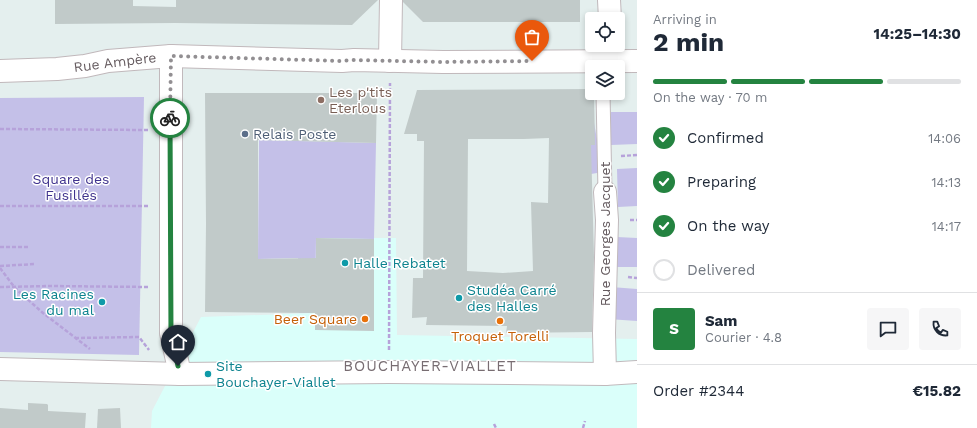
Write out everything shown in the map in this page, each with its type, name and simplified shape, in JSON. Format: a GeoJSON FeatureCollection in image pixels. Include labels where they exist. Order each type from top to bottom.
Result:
{"type":"FeatureCollection","features":[{"type":"Feature","properties":{"kind":"street"},"geometry":{"type":"LineString","coordinates":[[390,60],[391,0]]}},
{"type":"Feature","properties":{"kind":"street"},"geometry":{"type":"LineString","coordinates":[[609,0],[610,12]]}},
{"type":"Feature","properties":{"kind":"street"},"geometry":{"type":"LineString","coordinates":[[171,56],[171,334],[180,374]]}},
{"type":"Feature","properties":{"kind":"street","name":"Rue Ampère"},"geometry":{"type":"LineString","coordinates":[[0,71],[57,69],[85,66],[108,61],[171,56],[342,61],[390,60],[443,62],[606,58],[637,61]]}},
{"type":"Feature","properties":{"kind":"street","name":"Rue Georges Jacquet"},"geometry":{"type":"LineString","coordinates":[[605,192],[607,220],[604,333],[605,374]]}},
{"type":"Feature","properties":{"kind":"street"},"geometry":{"type":"LineString","coordinates":[[0,369],[180,374],[389,372],[605,374],[637,372]]}},
{"type":"Feature","properties":{"kind":"lane","name":"Rue Georges Jacquet"},"geometry":{"type":"LineString","coordinates":[[603,100],[605,192]]}},
{"type":"Feature","properties":{"kind":"path"},"geometry":{"type":"LineString","coordinates":[[389,372],[390,60]]}},
{"type":"Feature","properties":{"kind":"path"},"geometry":{"type":"LineString","coordinates":[[0,129],[170,131]]}},
{"type":"Feature","properties":{"kind":"path"},"geometry":{"type":"LineString","coordinates":[[0,206],[171,206]]}},
{"type":"Feature","properties":{"kind":"path"},"geometry":{"type":"LineString","coordinates":[[0,247],[29,247]]}},
{"type":"Feature","properties":{"kind":"path"},"geometry":{"type":"LineString","coordinates":[[0,267],[35,264]]}},
{"type":"Feature","properties":{"kind":"path"},"geometry":{"type":"LineString","coordinates":[[0,267],[15,288],[43,313],[93,350]]}},
{"type":"Feature","properties":{"kind":"path"},"geometry":{"type":"LineString","coordinates":[[0,287],[171,287]]}},
{"type":"Feature","properties":{"kind":"path"},"geometry":{"type":"LineString","coordinates":[[75,338],[139,336],[151,353]]}},
{"type":"Feature","properties":{"kind":"path"},"geometry":{"type":"LineString","coordinates":[[583,428],[585,421]]}},
{"type":"Feature","properties":{"kind":"path"},"geometry":{"type":"LineString","coordinates":[[494,424],[496,428]]}},
{"type":"Feature","properties":{"kind":"shaded area","name":"BOUCHAYER-VIALLET"},"geometry":{"type":"Polygon","coordinates":[[[316,238],[396,238],[397,335],[637,339],[637,428],[151,428],[152,411],[201,317],[315,313],[316,238]]]}},
{"type":"Feature","properties":{"kind":"green space","name":"Square des Fusillés"},"geometry":{"type":"Polygon","coordinates":[[[144,97],[139,355],[0,352],[0,98],[144,97]]]}},
{"type":"Feature","properties":{"kind":"green space"},"geometry":{"type":"Polygon","coordinates":[[[611,112],[637,112],[637,144],[611,145],[611,112]]]}},
{"type":"Feature","properties":{"kind":"green space"},"geometry":{"type":"Polygon","coordinates":[[[594,123],[603,172],[591,174],[588,144],[594,123]]]}},
{"type":"Feature","properties":{"kind":"green space"},"geometry":{"type":"Polygon","coordinates":[[[259,140],[376,143],[374,239],[316,238],[315,313],[299,313],[298,258],[258,259],[259,140]]]}},
{"type":"Feature","properties":{"kind":"green space"},"geometry":{"type":"Polygon","coordinates":[[[637,168],[637,206],[618,207],[617,169],[637,168]]]}},
{"type":"Feature","properties":{"kind":"green space"},"geometry":{"type":"Polygon","coordinates":[[[617,237],[637,238],[637,267],[616,267],[617,237]]]}},
{"type":"Feature","properties":{"kind":"green space"},"geometry":{"type":"Polygon","coordinates":[[[611,287],[637,289],[637,321],[608,319],[611,287]]]}},
{"type":"Feature","properties":{"kind":"building"},"geometry":{"type":"Polygon","coordinates":[[[55,0],[133,0],[133,6],[176,7],[176,0],[378,0],[352,25],[175,23],[55,24],[55,0]]]}},
{"type":"Feature","properties":{"kind":"building"},"geometry":{"type":"Polygon","coordinates":[[[403,0],[580,0],[580,22],[423,22],[403,2],[403,0]]]}},
{"type":"Feature","properties":{"kind":"building"},"geometry":{"type":"Polygon","coordinates":[[[585,89],[585,100],[594,100],[595,145],[591,145],[594,257],[592,332],[506,333],[507,326],[426,325],[427,317],[412,318],[413,278],[423,278],[424,141],[417,141],[417,134],[404,134],[417,90],[585,89]],[[549,138],[468,139],[467,271],[503,273],[533,271],[531,202],[548,203],[549,138]]]}},
{"type":"Feature","properties":{"kind":"building"},"geometry":{"type":"Polygon","coordinates":[[[205,93],[377,93],[376,143],[258,140],[258,259],[316,258],[316,238],[374,239],[374,331],[315,330],[315,313],[205,312],[205,93]]]}},
{"type":"Feature","properties":{"kind":"building"},"geometry":{"type":"Polygon","coordinates":[[[28,403],[47,404],[48,411],[86,413],[85,428],[0,428],[0,408],[28,410],[28,403]]]}},
{"type":"Feature","properties":{"kind":"building"},"geometry":{"type":"Polygon","coordinates":[[[120,408],[121,428],[97,428],[98,409],[120,408]]]}},
{"type":"Feature","properties":{"kind":"way so far"},"geometry":{"type":"LineString","coordinates":[[170,118],[171,56],[342,61],[532,61]]}},
{"type":"Feature","properties":{"kind":"place","name":"Les p'tits Eterlous"},"geometry":{"type":"Point","coordinates":[321,100]}},
{"type":"Feature","properties":{"kind":"place","name":"Relais Poste"},"geometry":{"type":"Point","coordinates":[245,134]}},
{"type":"Feature","properties":{"kind":"place","name":"Halle Rebatet"},"geometry":{"type":"Point","coordinates":[345,263]}},
{"type":"Feature","properties":{"kind":"place","name":"Studéa Carré des Halles"},"geometry":{"type":"Point","coordinates":[459,298]}},
{"type":"Feature","properties":{"kind":"place","name":"Les Racines du mal"},"geometry":{"type":"Point","coordinates":[102,302]}},
{"type":"Feature","properties":{"kind":"place","name":"Beer Square"},"geometry":{"type":"Point","coordinates":[365,319]}},
{"type":"Feature","properties":{"kind":"place","name":"Troquet Torelli"},"geometry":{"type":"Point","coordinates":[500,321]}},
{"type":"Feature","properties":{"kind":"place","name":"Site Bouchayer-Viallet"},"geometry":{"type":"Point","coordinates":[208,374]}},
{"type":"Feature","properties":{"kind":"district","name":"BOUCHAYER-VIALLET"},"geometry":{"type":"Point","coordinates":[430,366]}},
{"type":"Feature","properties":{"kind":"route"},"geometry":{"type":"LineString","coordinates":[[170,118],[171,334],[178,366]]}}]}
